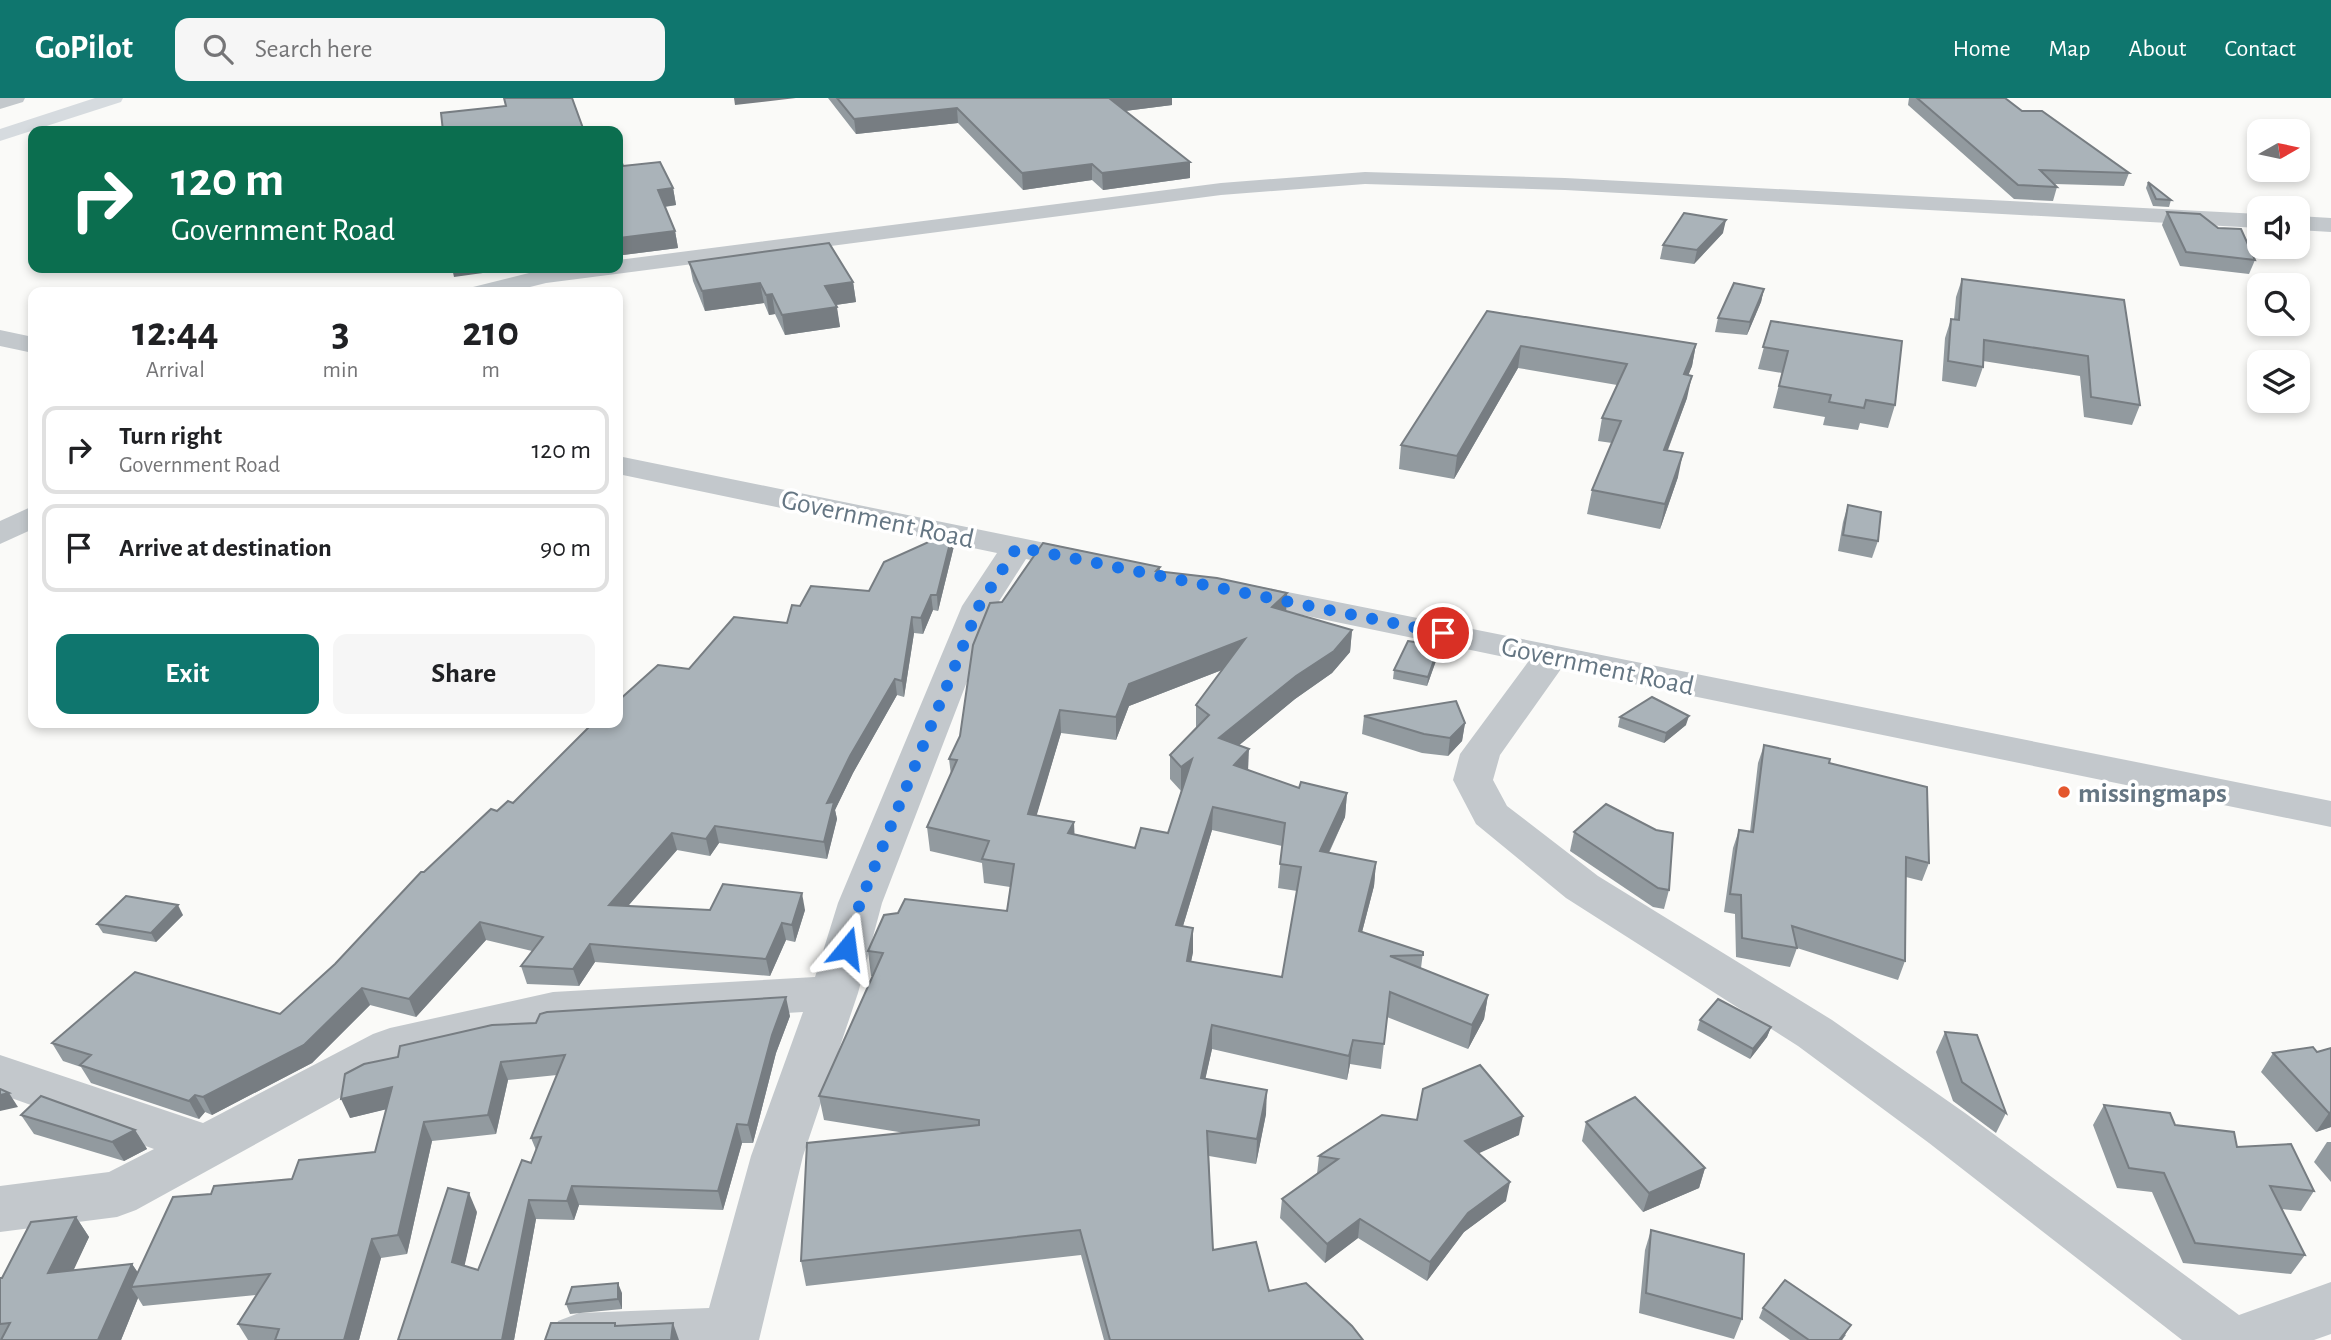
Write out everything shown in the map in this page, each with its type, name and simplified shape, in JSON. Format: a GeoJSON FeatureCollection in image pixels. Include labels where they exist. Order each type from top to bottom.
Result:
{"type":"FeatureCollection","features":[{"type":"Feature","properties":{"kind":"highway"},"geometry":{"type":"LineString","coordinates":[[0,125],[85,98]]}},
{"type":"Feature","properties":{"kind":"highway"},"geometry":{"type":"LineString","coordinates":[[0,135],[114,98]]}},
{"type":"Feature","properties":{"kind":"street"},"geometry":{"type":"LineString","coordinates":[[0,103],[16,98]]}},
{"type":"Feature","properties":{"kind":"street"},"geometry":{"type":"LineString","coordinates":[[623,266],[1221,189],[1365,178],[1553,184],[2247,220]]}},
{"type":"Feature","properties":{"kind":"street"},"geometry":{"type":"LineString","coordinates":[[2310,224],[2331,225]]}},
{"type":"Feature","properties":{"kind":"street"},"geometry":{"type":"LineString","coordinates":[[494,287],[569,273]]}},
{"type":"Feature","properties":{"kind":"street"},"geometry":{"type":"LineString","coordinates":[[0,338],[28,344]]}},
{"type":"Feature","properties":{"kind":"street","name":"Government Road"},"geometry":{"type":"LineString","coordinates":[[623,466],[1121,568]]}},
{"type":"Feature","properties":{"kind":"street"},"geometry":{"type":"LineString","coordinates":[[0,534],[28,519]]}},
{"type":"Feature","properties":{"kind":"street"},"geometry":{"type":"LineString","coordinates":[[579,1340],[730,1337],[777,1156],[834,993],[860,903],[979,606],[1017,547]]}},
{"type":"Feature","properties":{"kind":"street","name":"Government Road"},"geometry":{"type":"LineString","coordinates":[[1200,584],[2331,814]]}},
{"type":"Feature","properties":{"kind":"street"},"geometry":{"type":"LineString","coordinates":[[1552,655],[1480,754],[1472,780],[1491,814],[1582,887],[1826,1041],[1947,1128],[2227,1340]]}},
{"type":"Feature","properties":{"kind":"street"},"geometry":{"type":"LineString","coordinates":[[0,1209],[117,1194],[390,1047],[553,1010],[834,993]]}},
{"type":"Feature","properties":{"kind":"street"},"geometry":{"type":"LineString","coordinates":[[0,1074],[208,1146]]}},
{"type":"Feature","properties":{"kind":"street"},"geometry":{"type":"LineString","coordinates":[[2242,1340],[2331,1308]]}},
{"type":"Feature","properties":{"kind":"building"},"geometry":{"type":"Polygon","coordinates":[[[504,98],[572,98],[582,126],[442,126],[441,113],[506,106],[504,98]]]}},
{"type":"Feature","properties":{"kind":"building"},"geometry":{"type":"Polygon","coordinates":[[[837,98],[1109,98],[1190,162],[1102,173],[1092,164],[1022,173],[957,108],[854,119],[837,98]]]}},
{"type":"Feature","properties":{"kind":"building"},"geometry":{"type":"Polygon","coordinates":[[[1917,98],[2005,98],[2022,111],[2042,111],[2129,173],[2040,170],[2057,187],[2018,185],[1917,98]]]}},
{"type":"Feature","properties":{"kind":"building"},"geometry":{"type":"Polygon","coordinates":[[[660,162],[673,188],[658,190],[675,231],[623,238],[623,166],[660,162]]]}},
{"type":"Feature","properties":{"kind":"building"},"geometry":{"type":"Polygon","coordinates":[[[2148,182],[2171,200],[2156,199],[2148,182]]]}},
{"type":"Feature","properties":{"kind":"building"},"geometry":{"type":"Polygon","coordinates":[[[2167,212],[2200,214],[2218,228],[2241,229],[2247,242],[2247,259],[2255,260],[2186,252],[2167,212]]]}},
{"type":"Feature","properties":{"kind":"building"},"geometry":{"type":"Polygon","coordinates":[[[1684,213],[1726,220],[1697,250],[1663,245],[1684,213]]]}},
{"type":"Feature","properties":{"kind":"building"},"geometry":{"type":"Polygon","coordinates":[[[829,243],[853,282],[825,286],[837,307],[782,315],[772,294],[766,295],[760,283],[702,291],[689,262],[829,243]]]}},
{"type":"Feature","properties":{"kind":"building"},"geometry":{"type":"Polygon","coordinates":[[[1962,279],[2124,300],[2140,405],[2091,397],[2088,356],[1984,340],[1983,367],[1948,361],[1951,319],[1959,320],[1962,279]]]}},
{"type":"Feature","properties":{"kind":"building"},"geometry":{"type":"Polygon","coordinates":[[[1734,283],[1764,289],[1750,322],[1718,318],[1734,283]]]}},
{"type":"Feature","properties":{"kind":"building"},"geometry":{"type":"Polygon","coordinates":[[[1487,311],[1696,344],[1684,374],[1692,376],[1664,450],[1683,453],[1665,504],[1592,490],[1621,421],[1602,418],[1627,364],[1521,346],[1457,456],[1401,445],[1487,311]]]}},
{"type":"Feature","properties":{"kind":"building"},"geometry":{"type":"Polygon","coordinates":[[[1771,321],[1902,341],[1895,405],[1866,400],[1864,408],[1829,402],[1831,395],[1779,386],[1788,351],[1763,347],[1771,321]]]}},
{"type":"Feature","properties":{"kind":"building"},"geometry":{"type":"Polygon","coordinates":[[[1848,505],[1881,512],[1878,541],[1843,535],[1848,505]]]}},
{"type":"Feature","properties":{"kind":"building"},"geometry":{"type":"Polygon","coordinates":[[[953,531],[937,595],[931,595],[921,618],[912,617],[902,681],[895,679],[850,756],[827,803],[834,802],[824,842],[715,826],[706,839],[672,833],[609,905],[710,910],[723,884],[802,893],[792,925],[782,923],[766,959],[590,944],[573,969],[521,966],[543,937],[480,922],[409,999],[362,988],[304,1045],[203,1097],[195,1095],[189,1101],[80,1065],[91,1055],[52,1043],[135,972],[280,1014],[335,964],[421,872],[491,809],[497,811],[508,801],[513,803],[588,728],[623,728],[623,696],[658,665],[689,669],[734,617],[787,623],[792,605],[800,606],[811,586],[869,591],[884,562],[953,531]]]}},
{"type":"Feature","properties":{"kind":"building"},"geometry":{"type":"Polygon","coordinates":[[[1043,543],[1160,567],[1156,571],[1217,578],[1287,593],[1272,607],[1352,630],[1334,651],[1296,676],[1219,738],[1249,749],[1234,765],[1299,788],[1301,782],[1347,793],[1320,851],[1376,862],[1359,931],[1423,952],[1423,955],[1390,956],[1488,995],[1472,1025],[1390,992],[1384,1044],[1353,1040],[1349,1056],[1212,1025],[1201,1078],[1267,1090],[1257,1139],[1207,1131],[1213,1250],[1256,1242],[1269,1291],[1306,1283],[1352,1326],[1363,1340],[1110,1340],[1080,1230],[801,1261],[807,1143],[979,1125],[979,1120],[819,1096],[883,953],[868,951],[884,915],[898,913],[905,899],[1007,911],[1014,864],[982,859],[989,841],[927,827],[957,760],[949,759],[960,736],[973,645],[990,603],[1002,602],[1043,543]],[[1245,639],[1129,684],[1116,717],[1060,710],[1028,814],[1074,822],[1068,833],[1135,848],[1141,828],[1168,833],[1192,759],[1181,767],[1170,755],[1209,715],[1196,705],[1245,639]],[[1213,807],[1176,925],[1193,928],[1187,961],[1282,977],[1301,867],[1280,864],[1285,823],[1213,807]]]}},
{"type":"Feature","properties":{"kind":"building"},"geometry":{"type":"Polygon","coordinates":[[[1408,641],[1439,646],[1428,677],[1394,670],[1408,641]]]}},
{"type":"Feature","properties":{"kind":"building"},"geometry":{"type":"Polygon","coordinates":[[[1652,697],[1689,716],[1666,733],[1620,717],[1652,697]]]}},
{"type":"Feature","properties":{"kind":"building"},"geometry":{"type":"Polygon","coordinates":[[[1456,701],[1465,723],[1450,738],[1424,734],[1364,716],[1456,701]]]}},
{"type":"Feature","properties":{"kind":"building"},"geometry":{"type":"Polygon","coordinates":[[[1764,745],[1830,759],[1829,763],[1927,787],[1929,863],[1906,857],[1905,961],[1792,926],[1797,948],[1742,938],[1741,895],[1730,894],[1739,830],[1753,832],[1764,745]]]}},
{"type":"Feature","properties":{"kind":"building"},"geometry":{"type":"Polygon","coordinates":[[[1606,804],[1656,830],[1673,833],[1669,890],[1658,888],[1574,832],[1606,804]]]}},
{"type":"Feature","properties":{"kind":"building"},"geometry":{"type":"Polygon","coordinates":[[[126,896],[178,905],[151,933],[97,924],[126,896]]]}},
{"type":"Feature","properties":{"kind":"building"},"geometry":{"type":"Polygon","coordinates":[[[786,997],[772,1035],[748,1125],[737,1124],[718,1191],[572,1186],[567,1201],[529,1200],[502,1340],[398,1340],[448,1188],[469,1193],[452,1262],[478,1270],[522,1160],[531,1163],[541,1137],[531,1138],[565,1055],[501,1062],[488,1115],[424,1122],[398,1235],[372,1239],[344,1340],[275,1340],[279,1329],[238,1324],[270,1274],[131,1287],[173,1197],[211,1194],[214,1186],[292,1179],[299,1160],[375,1152],[392,1087],[341,1099],[345,1074],[364,1064],[398,1057],[400,1046],[492,1025],[536,1023],[540,1014],[547,1012],[786,997]]]}},
{"type":"Feature","properties":{"kind":"building"},"geometry":{"type":"Polygon","coordinates":[[[1718,999],[1771,1027],[1753,1049],[1700,1020],[1718,999]]]}},
{"type":"Feature","properties":{"kind":"building"},"geometry":{"type":"Polygon","coordinates":[[[1945,1032],[1977,1035],[2006,1113],[1962,1082],[1945,1032]]]}},
{"type":"Feature","properties":{"kind":"building"},"geometry":{"type":"Polygon","coordinates":[[[2313,1047],[2317,1052],[2331,1048],[2329,1113],[2273,1053],[2313,1047]]]}},
{"type":"Feature","properties":{"kind":"building"},"geometry":{"type":"Polygon","coordinates":[[[1480,1065],[1523,1116],[1465,1141],[1510,1182],[1468,1213],[1430,1262],[1360,1219],[1327,1244],[1282,1199],[1338,1159],[1319,1156],[1382,1115],[1417,1120],[1423,1089],[1480,1065]]]}},
{"type":"Feature","properties":{"kind":"building"},"geometry":{"type":"Polygon","coordinates":[[[41,1096],[135,1130],[112,1142],[21,1115],[41,1096]]]}},
{"type":"Feature","properties":{"kind":"building"},"geometry":{"type":"Polygon","coordinates":[[[1635,1097],[1705,1168],[1649,1193],[1586,1122],[1635,1097]]]}},
{"type":"Feature","properties":{"kind":"building"},"geometry":{"type":"Polygon","coordinates":[[[2104,1105],[2170,1113],[2175,1125],[2234,1132],[2237,1147],[2291,1144],[2314,1191],[2270,1186],[2305,1255],[2195,1243],[2164,1173],[2129,1168],[2104,1105]]]}},
{"type":"Feature","properties":{"kind":"building"},"geometry":{"type":"Polygon","coordinates":[[[76,1217],[48,1273],[132,1264],[98,1340],[1,1340],[10,1323],[0,1324],[0,1278],[31,1222],[76,1217]]]}},
{"type":"Feature","properties":{"kind":"building"},"geometry":{"type":"Polygon","coordinates":[[[1651,1230],[1744,1254],[1742,1319],[1646,1293],[1651,1230]]]}},
{"type":"Feature","properties":{"kind":"building"},"geometry":{"type":"Polygon","coordinates":[[[1785,1280],[1851,1325],[1839,1340],[1809,1340],[1763,1308],[1785,1280]]]}},
{"type":"Feature","properties":{"kind":"building"},"geometry":{"type":"Polygon","coordinates":[[[618,1283],[618,1299],[566,1304],[572,1287],[618,1283]]]}},
{"type":"Feature","properties":{"kind":"building"},"geometry":{"type":"Polygon","coordinates":[[[551,1323],[615,1323],[615,1326],[673,1323],[671,1340],[545,1340],[551,1323]]]}},
{"type":"Feature","properties":{"kind":"place","name":"missingmaps"},"geometry":{"type":"Point","coordinates":[2064,792]}},
{"type":"Feature","properties":{"kind":"route"},"geometry":{"type":"LineString","coordinates":[[847,948],[860,903],[979,606],[1017,547],[1443,633]]}}]}
